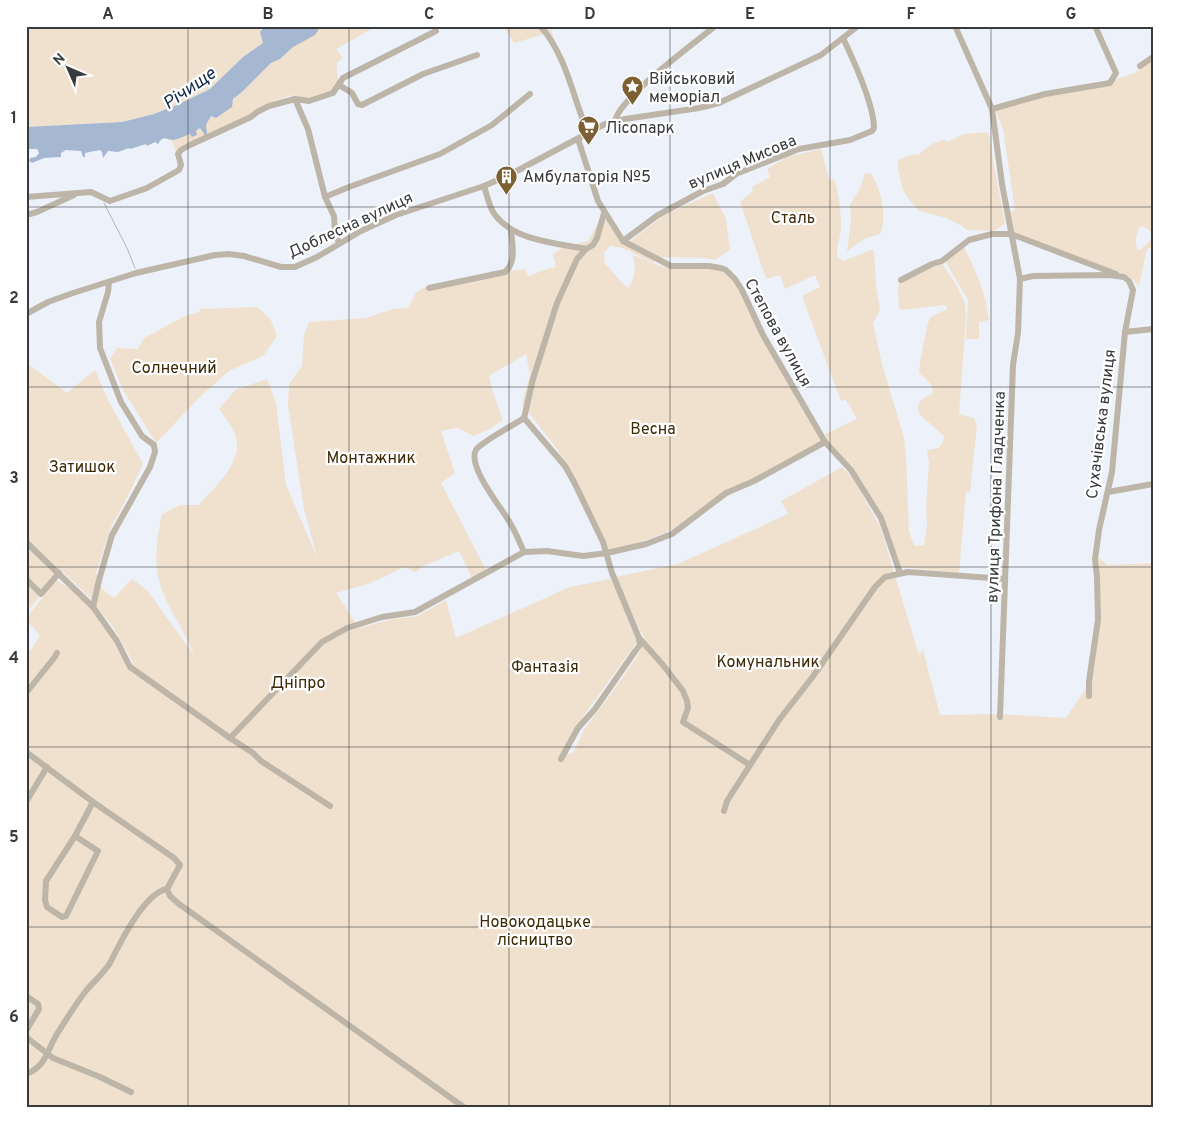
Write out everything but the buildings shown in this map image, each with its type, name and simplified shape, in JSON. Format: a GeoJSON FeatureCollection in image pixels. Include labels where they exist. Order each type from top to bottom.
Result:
{"type":"FeatureCollection","features":[{"type":"Feature","properties":{"kind":"street"},"geometry":{"type":"LineString","coordinates":[[540,26],[548,35],[570,81],[582,121],[589,133]]}},
{"type":"Feature","properties":{"kind":"street"},"geometry":{"type":"LineString","coordinates":[[615,121],[619,110],[630,99],[676,57],[715,26]]}},
{"type":"Feature","properties":{"kind":"street","name":"Доблесна вулиця"},"geometry":{"type":"LineString","coordinates":[[26,314],[48,302],[136,273],[215,255],[244,256],[281,266],[295,267],[318,257],[396,215],[484,186],[615,121],[700,108],[719,103],[821,55],[858,26]]}},
{"type":"Feature","properties":{"kind":"street","name":"вулиця Трифона Гладченка"},"geometry":{"type":"LineString","coordinates":[[955,26],[992,109],[1002,184],[1020,279],[1018,333],[1014,364],[1000,717]]}},
{"type":"Feature","properties":{"kind":"street"},"geometry":{"type":"LineString","coordinates":[[992,109],[1045,94],[1110,83],[1116,73],[1095,26]]}},
{"type":"Feature","properties":{"kind":"street"},"geometry":{"type":"LineString","coordinates":[[26,197],[91,192],[110,201],[147,188],[181,168],[178,154],[181,150],[251,117],[269,106],[295,99],[310,101],[332,93],[343,78],[436,31]]}},
{"type":"Feature","properties":{"kind":"street","name":"вулиця Мисова"},"geometry":{"type":"LineString","coordinates":[[623,241],[658,214],[702,191],[723,184],[736,174],[799,149],[850,140],[872,131],[874,128],[873,115],[856,66],[843,38]]}},
{"type":"Feature","properties":{"kind":"street"},"geometry":{"type":"LineString","coordinates":[[339,85],[352,93],[358,104],[362,105],[424,74],[477,55]]}},
{"type":"Feature","properties":{"kind":"street"},"geometry":{"type":"LineString","coordinates":[[1140,66],[1153,57]]}},
{"type":"Feature","properties":{"kind":"street"},"geometry":{"type":"LineString","coordinates":[[325,197],[440,154],[492,125],[530,94]]}},
{"type":"Feature","properties":{"kind":"street"},"geometry":{"type":"LineString","coordinates":[[295,99],[308,129],[325,197],[334,216],[335,232],[339,244]]}},
{"type":"Feature","properties":{"kind":"street","name":"Степова вулиця"},"geometry":{"type":"LineString","coordinates":[[578,139],[598,201],[623,241],[671,266],[709,266],[726,270],[742,290],[763,335],[825,442],[851,470],[881,518],[900,573]]}},
{"type":"Feature","properties":{"kind":"street"},"geometry":{"type":"LineString","coordinates":[[484,186],[494,214],[512,230],[535,239],[586,249]]}},
{"type":"Feature","properties":{"kind":"street"},"geometry":{"type":"LineString","coordinates":[[26,215],[37,212],[77,193]]}},
{"type":"Feature","properties":{"kind":"street"},"geometry":{"type":"LineString","coordinates":[[524,552],[508,519],[491,496],[474,460],[476,450],[524,418],[533,379],[554,309],[577,259],[586,249],[593,245],[597,238],[604,213]]}},
{"type":"Feature","properties":{"kind":"street"},"geometry":{"type":"LineString","coordinates":[[429,288],[505,272],[511,264],[513,253],[512,230]]}},
{"type":"Feature","properties":{"kind":"street"},"geometry":{"type":"LineString","coordinates":[[901,280],[942,261],[969,240],[992,234],[1011,234],[1098,266],[1129,281],[1133,290],[1125,332],[1153,329]]}},
{"type":"Feature","properties":{"kind":"street"},"geometry":{"type":"LineString","coordinates":[[1020,279],[1033,276],[1109,276],[1124,278]]}},
{"type":"Feature","properties":{"kind":"street"},"geometry":{"type":"LineString","coordinates":[[93,607],[112,535],[150,467],[155,452],[154,445],[142,436],[121,402],[100,348],[99,322],[109,282]]}},
{"type":"Feature","properties":{"kind":"street","name":"Сухачівська вулиця"},"geometry":{"type":"LineString","coordinates":[[1090,696],[1089,681],[1098,620],[1095,559],[1114,454],[1125,332]]}},
{"type":"Feature","properties":{"kind":"street"},"geometry":{"type":"LineString","coordinates":[[524,418],[565,466],[603,542],[612,573],[639,638],[640,645],[595,709],[578,728],[561,759]]}},
{"type":"Feature","properties":{"kind":"street"},"geometry":{"type":"LineString","coordinates":[[230,738],[322,642],[347,628],[382,617],[415,612],[524,552],[547,551],[583,556],[607,554],[646,544],[672,534],[726,494],[754,481],[825,442]]}},
{"type":"Feature","properties":{"kind":"street"},"geometry":{"type":"LineString","coordinates":[[1108,492],[1153,484]]}},
{"type":"Feature","properties":{"kind":"street"},"geometry":{"type":"LineString","coordinates":[[26,542],[93,607],[117,641],[130,666],[253,753],[261,761],[330,806]]}},
{"type":"Feature","properties":{"kind":"street"},"geometry":{"type":"LineString","coordinates":[[26,579],[41,594],[59,573]]}},
{"type":"Feature","properties":{"kind":"street"},"geometry":{"type":"LineString","coordinates":[[724,811],[727,801],[778,720],[814,675],[875,586],[885,577],[900,573],[1005,579]]}},
{"type":"Feature","properties":{"kind":"street"},"geometry":{"type":"LineString","coordinates":[[639,638],[683,691],[688,708],[684,723],[750,765]]}},
{"type":"Feature","properties":{"kind":"street"},"geometry":{"type":"LineString","coordinates":[[26,693],[57,653]]}},
{"type":"Feature","properties":{"kind":"street"},"geometry":{"type":"LineString","coordinates":[[26,752],[93,802],[174,858],[180,865],[167,889]]}},
{"type":"Feature","properties":{"kind":"street"},"geometry":{"type":"LineString","coordinates":[[26,802],[47,767]]}},
{"type":"Feature","properties":{"kind":"street"},"geometry":{"type":"LineString","coordinates":[[76,836],[98,851],[66,916],[62,917],[47,907],[44,900],[46,880],[76,836],[93,802]]}},
{"type":"Feature","properties":{"kind":"street"},"geometry":{"type":"LineString","coordinates":[[26,1074],[35,1071],[43,1064],[56,1036],[86,992],[110,962],[140,911],[161,890],[167,889]]}},
{"type":"Feature","properties":{"kind":"street"},"geometry":{"type":"LineString","coordinates":[[167,889],[170,896],[179,904],[465,1108]]}},
{"type":"Feature","properties":{"kind":"street"},"geometry":{"type":"LineString","coordinates":[[26,996],[38,1004],[39,1009],[26,1031]]}},
{"type":"Feature","properties":{"kind":"street"},"geometry":{"type":"LineString","coordinates":[[26,1037],[52,1058],[100,1077],[131,1092]]}},
{"type":"Feature","properties":{"kind":"green space"},"geometry":{"type":"Polygon","coordinates":[[[26,26],[265,26],[261,29],[263,43],[243,57],[210,89],[179,104],[154,114],[122,122],[26,127],[26,26]]]}},
{"type":"Feature","properties":{"kind":"green space"},"geometry":{"type":"Polygon","coordinates":[[[321,26],[377,26],[336,49],[343,58],[337,63],[338,83],[332,92],[313,98],[296,98],[294,95],[276,100],[177,155],[171,139],[174,140],[201,128],[205,134],[206,125],[211,116],[216,118],[232,103],[236,95],[243,91],[271,63],[280,59],[321,26]]]}},
{"type":"Feature","properties":{"kind":"green space"},"geometry":{"type":"Polygon","coordinates":[[[503,26],[550,26],[554,39],[545,34],[514,43],[503,26]]]}},
{"type":"Feature","properties":{"kind":"green space"},"geometry":{"type":"Polygon","coordinates":[[[1153,60],[1153,235],[1148,229],[1141,226],[1136,240],[1137,249],[1140,250],[1153,238],[1153,247],[1147,249],[1139,286],[1130,277],[1020,235],[1011,229],[1009,212],[1015,210],[1003,129],[995,109],[1114,80],[1134,73],[1153,60]]]}},
{"type":"Feature","properties":{"kind":"green space"},"geometry":{"type":"Polygon","coordinates":[[[987,132],[989,134],[1005,224],[994,231],[967,230],[946,218],[919,211],[903,190],[898,160],[913,154],[919,155],[928,147],[938,142],[945,140],[947,142],[964,134],[987,132]]]}},
{"type":"Feature","properties":{"kind":"green space","name":"Сталь"},"geometry":{"type":"Polygon","coordinates":[[[821,149],[829,179],[835,180],[839,198],[841,227],[837,250],[838,258],[843,261],[874,249],[880,310],[873,323],[882,364],[904,438],[909,531],[914,546],[924,545],[927,524],[926,508],[929,463],[927,450],[939,448],[945,437],[919,414],[918,405],[922,399],[932,394],[933,389],[928,381],[919,373],[919,369],[930,318],[947,309],[946,305],[903,310],[899,308],[898,287],[900,281],[941,262],[957,286],[965,304],[966,319],[959,414],[974,418],[977,425],[970,492],[966,492],[959,573],[901,567],[884,518],[852,466],[829,443],[825,434],[857,419],[846,400],[841,401],[802,296],[820,287],[815,275],[785,289],[780,275],[766,279],[740,202],[753,191],[752,187],[770,177],[767,169],[787,157],[821,149]]]}},
{"type":"Feature","properties":{"kind":"green space"},"geometry":{"type":"Polygon","coordinates":[[[865,173],[871,174],[878,187],[883,212],[882,228],[880,234],[864,239],[847,251],[851,221],[850,205],[860,188],[865,173]]]}},
{"type":"Feature","properties":{"kind":"green space"},"geometry":{"type":"Polygon","coordinates":[[[713,193],[726,219],[730,250],[715,260],[659,257],[653,263],[675,269],[714,268],[726,272],[740,291],[823,441],[665,533],[608,551],[586,501],[557,449],[522,404],[530,375],[526,354],[489,376],[503,420],[490,429],[474,436],[457,428],[441,431],[455,473],[441,483],[486,570],[472,578],[459,551],[424,566],[415,572],[405,567],[368,584],[336,593],[359,628],[393,619],[418,616],[446,600],[456,638],[570,587],[610,579],[626,609],[637,642],[582,718],[562,755],[573,753],[585,728],[638,655],[645,640],[615,577],[678,564],[788,514],[781,501],[842,467],[852,477],[880,526],[919,655],[923,650],[940,715],[997,714],[1066,718],[1086,688],[1096,619],[1098,557],[1108,565],[1153,563],[1153,1108],[26,1108],[26,650],[31,650],[40,635],[29,623],[28,616],[56,580],[73,591],[95,613],[116,642],[123,656],[134,664],[113,627],[91,599],[61,570],[26,613],[26,365],[28,364],[67,393],[95,370],[108,400],[143,464],[111,527],[96,573],[103,590],[114,598],[132,579],[147,590],[194,655],[167,602],[159,580],[156,562],[158,535],[162,514],[180,505],[199,505],[221,481],[233,462],[237,442],[233,429],[219,409],[235,390],[267,379],[276,402],[286,485],[317,557],[304,509],[288,405],[289,384],[302,366],[304,335],[309,322],[366,318],[393,309],[408,308],[416,293],[423,288],[482,276],[510,267],[513,271],[525,269],[528,276],[556,267],[553,254],[563,247],[588,241],[598,223],[608,220],[624,244],[664,215],[713,193]],[[610,246],[604,253],[605,264],[628,288],[634,272],[632,255],[651,262],[623,248],[610,246]]]}},
{"type":"Feature","properties":{"kind":"green space"},"geometry":{"type":"Polygon","coordinates":[[[963,245],[980,282],[989,320],[979,322],[979,339],[966,339],[968,300],[945,261],[963,245]]]}},
{"type":"Feature","properties":{"kind":"green space","name":"Солнечний"},"geometry":{"type":"Polygon","coordinates":[[[257,307],[270,318],[277,336],[263,356],[229,371],[199,398],[156,443],[123,390],[110,359],[117,348],[138,349],[144,338],[185,316],[199,312],[200,309],[257,307]]]}},
{"type":"Feature","properties":{"kind":"water"},"geometry":{"type":"Polygon","coordinates":[[[265,26],[321,26],[315,35],[293,47],[280,59],[271,63],[233,99],[232,107],[216,118],[211,116],[206,125],[207,135],[200,128],[196,131],[197,135],[192,137],[190,134],[174,140],[164,138],[158,144],[155,142],[147,146],[146,144],[118,152],[108,151],[103,158],[100,150],[85,153],[85,157],[83,157],[81,151],[66,150],[61,153],[61,157],[44,158],[32,163],[29,161],[30,158],[36,157],[39,153],[37,149],[26,149],[26,127],[122,122],[154,114],[179,104],[210,89],[243,57],[263,43],[260,32],[265,26]]]}},
{"type":"Feature","properties":{"kind":"waterway"},"geometry":{"type":"LineString","coordinates":[[104,203],[135,268]]}},
{"type":"Feature","properties":{"kind":"place","name":"Військовий меморіал"},"geometry":{"type":"Point","coordinates":[633,106]}},
{"type":"Feature","properties":{"kind":"place","name":"Лісопарк"},"geometry":{"type":"Point","coordinates":[589,146]}},
{"type":"Feature","properties":{"kind":"place","name":"Амбулаторія №5"},"geometry":{"type":"Point","coordinates":[507,195]}},
{"type":"Feature","properties":{"kind":"water label","name":"Річище"},"geometry":{"type":"Point","coordinates":[189,88]}},
{"type":"Feature","properties":{"kind":"park label","name":"Весна"},"geometry":{"type":"Point","coordinates":[653,428]}},
{"type":"Feature","properties":{"kind":"park label","name":"Монтажник"},"geometry":{"type":"Point","coordinates":[371,457]}},
{"type":"Feature","properties":{"kind":"park label","name":"Затишок"},"geometry":{"type":"Point","coordinates":[82,466]}},
{"type":"Feature","properties":{"kind":"park label","name":"Комунальник"},"geometry":{"type":"Point","coordinates":[768,661]}},
{"type":"Feature","properties":{"kind":"park label","name":"Фантазія"},"geometry":{"type":"Point","coordinates":[545,666]}},
{"type":"Feature","properties":{"kind":"park label","name":"Дніпро"},"geometry":{"type":"Point","coordinates":[298,682]}},
{"type":"Feature","properties":{"kind":"park label","name":"Новокодацьке лісництво"},"geometry":{"type":"Point","coordinates":[535,930]}}]}
